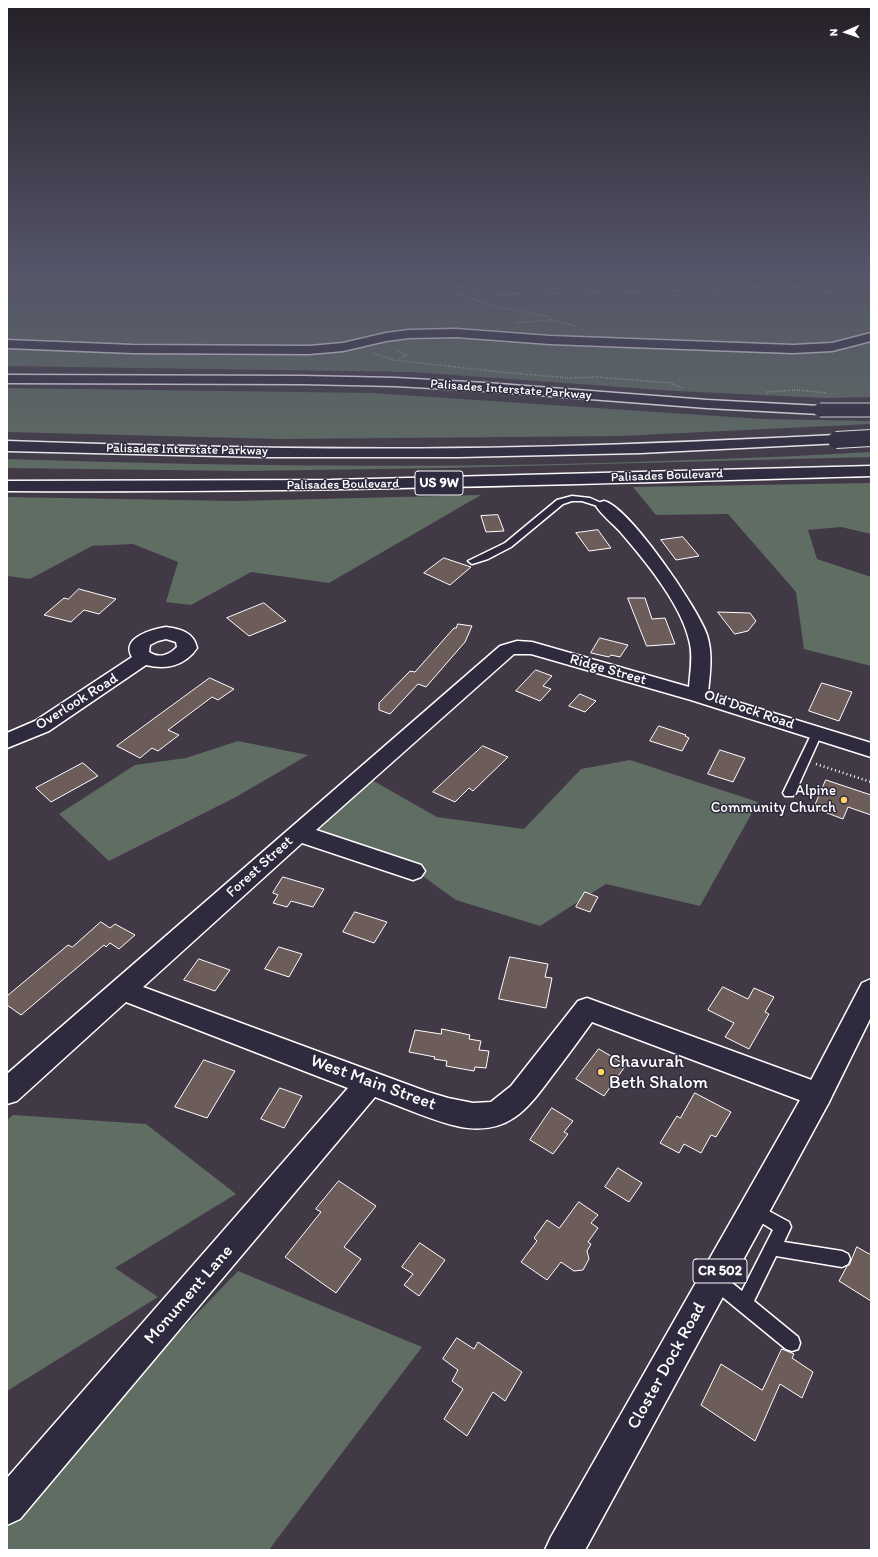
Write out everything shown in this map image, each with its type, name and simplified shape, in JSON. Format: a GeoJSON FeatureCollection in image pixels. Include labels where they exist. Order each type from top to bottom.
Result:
{"type":"FeatureCollection","features":[{"type":"Feature","properties":{"kind":"main road"},"geometry":{"type":"LineString","coordinates":[[7,344],[133,349],[309,350],[342,347],[379,339]]}},
{"type":"Feature","properties":{"kind":"main road"},"geometry":{"type":"LineString","coordinates":[[532,339],[793,349],[832,348],[865,339]]}},
{"type":"Feature","properties":{"kind":"main road","name":"Palisades Interstate Parkway"},"geometry":{"type":"LineString","coordinates":[[7,378],[395,382],[486,387],[707,404],[820,410],[871,410]]}},
{"type":"Feature","properties":{"kind":"main road","name":"Palisades Interstate Parkway"},"geometry":{"type":"LineString","coordinates":[[7,446],[379,453],[656,448],[871,438]]}},
{"type":"Feature","properties":{"kind":"main road","name":"Palisades Boulevard"},"geometry":{"type":"LineString","coordinates":[[7,486],[152,487],[343,485],[871,471]]}},
{"type":"Feature","properties":{"kind":"main road","name":"Old Dock Road"},"geometry":{"type":"LineString","coordinates":[[604,506],[621,521],[641,544],[686,609],[700,645],[701,658],[698,696],[871,750]]}},
{"type":"Feature","properties":{"kind":"main road","name":"Ridge Street"},"geometry":{"type":"LineString","coordinates":[[517,647],[532,648],[698,696]]}},
{"type":"Feature","properties":{"kind":"main road","name":"Forest Street"},"geometry":{"type":"LineString","coordinates":[[7,1092],[298,832],[508,650],[517,647]]}},
{"type":"Feature","properties":{"kind":"main road","name":"Overlook Road"},"geometry":{"type":"LineString","coordinates":[[7,740],[42,726],[143,658]]}},
{"type":"Feature","properties":{"kind":"main road"},"geometry":{"type":"LineString","coordinates":[[298,832],[413,871]]}},
{"type":"Feature","properties":{"kind":"main road","name":"West Main Street"},"geometry":{"type":"LineString","coordinates":[[122,990],[370,1083],[453,1112],[471,1115],[486,1116],[498,1113],[509,1107],[521,1096],[586,1009],[818,1095]]}},
{"type":"Feature","properties":{"kind":"main road","name":"Closter Dock Road"},"geometry":{"type":"LineString","coordinates":[[572,1547],[715,1280],[818,1095],[871,990]]}},
{"type":"Feature","properties":{"kind":"main road","name":"Monument Lane"},"geometry":{"type":"LineString","coordinates":[[7,1506],[370,1083]]}},
{"type":"Feature","properties":{"kind":"lane"},"geometry":{"type":"LineString","coordinates":[[472,561],[486,558],[514,541],[560,502],[568,498],[583,498],[604,506]]}},
{"type":"Feature","properties":{"kind":"lane"},"geometry":{"type":"LineString","coordinates":[[789,793],[817,733]]}},
{"type":"Feature","properties":{"kind":"lane"},"geometry":{"type":"LineString","coordinates":[[744,1304],[783,1227],[754,1210]]}},
{"type":"Feature","properties":{"kind":"lane"},"geometry":{"type":"LineString","coordinates":[[772,1248],[842,1259]]}},
{"type":"Feature","properties":{"kind":"lane"},"geometry":{"type":"LineString","coordinates":[[715,1280],[792,1343]]}},
{"type":"Feature","properties":{"kind":"path"},"geometry":{"type":"LineString","coordinates":[[394,360],[553,377],[597,377],[670,383],[684,388]]}},
{"type":"Feature","properties":{"kind":"path"},"geometry":{"type":"LineString","coordinates":[[762,393],[796,390],[831,394]]}},
{"type":"Feature","properties":{"kind":"path"},"geometry":{"type":"LineString","coordinates":[[804,760],[871,782]]}},
{"type":"Feature","properties":{"kind":"green space"},"geometry":{"type":"Polygon","coordinates":[[[7,339],[871,339],[871,397],[825,398],[676,391],[412,372],[7,366],[7,339]]]}},
{"type":"Feature","properties":{"kind":"green space"},"geometry":{"type":"Polygon","coordinates":[[[7,388],[371,393],[762,419],[871,421],[871,424],[620,436],[280,439],[7,432],[7,388]]]}},
{"type":"Feature","properties":{"kind":"green space"},"geometry":{"type":"Polygon","coordinates":[[[871,452],[871,457],[446,468],[243,471],[7,468],[7,459],[185,464],[452,466],[630,462],[871,452]]]}},
{"type":"Feature","properties":{"kind":"green space"},"geometry":{"type":"Polygon","coordinates":[[[871,483],[871,534],[841,527],[808,530],[817,559],[871,577],[871,666],[804,649],[796,592],[728,514],[656,515],[633,487],[871,483]]]}},
{"type":"Feature","properties":{"kind":"green space"},"geometry":{"type":"Polygon","coordinates":[[[481,495],[329,583],[251,572],[191,605],[166,602],[178,562],[133,544],[92,546],[30,579],[7,576],[7,497],[235,501],[481,495]]]}},
{"type":"Feature","properties":{"kind":"green space"},"geometry":{"type":"Polygon","coordinates":[[[238,741],[308,755],[236,797],[109,861],[59,814],[135,765],[186,758],[238,741]]]}},
{"type":"Feature","properties":{"kind":"green space"},"geometry":{"type":"Polygon","coordinates":[[[630,760],[758,802],[700,906],[606,884],[540,926],[456,900],[410,867],[314,833],[370,779],[437,817],[524,829],[581,769],[630,760]]]}},
{"type":"Feature","properties":{"kind":"green space"},"geometry":{"type":"Polygon","coordinates":[[[13,1115],[146,1124],[236,1194],[115,1268],[158,1297],[7,1391],[7,1120],[13,1115]]]}},
{"type":"Feature","properties":{"kind":"green space"},"geometry":{"type":"Polygon","coordinates":[[[238,1271],[422,1347],[269,1550],[7,1550],[7,1528],[65,1451],[238,1271]]]}},
{"type":"Feature","properties":{"kind":"building"},"geometry":{"type":"Polygon","coordinates":[[[498,515],[504,531],[486,532],[481,516],[498,515]]]}},
{"type":"Feature","properties":{"kind":"building"},"geometry":{"type":"Polygon","coordinates":[[[598,530],[611,548],[589,551],[576,533],[598,530]]]}},
{"type":"Feature","properties":{"kind":"building"},"geometry":{"type":"Polygon","coordinates":[[[683,537],[699,556],[676,560],[661,540],[683,537]]]}},
{"type":"Feature","properties":{"kind":"building"},"geometry":{"type":"Polygon","coordinates":[[[444,558],[471,567],[450,585],[424,573],[444,558]]]}},
{"type":"Feature","properties":{"kind":"building"},"geometry":{"type":"Polygon","coordinates":[[[79,589],[116,599],[99,614],[84,610],[71,622],[44,615],[64,598],[68,599],[79,589]]]}},
{"type":"Feature","properties":{"kind":"building"},"geometry":{"type":"Polygon","coordinates":[[[628,598],[645,598],[652,619],[665,618],[675,644],[647,646],[628,598]]]}},
{"type":"Feature","properties":{"kind":"building"},"geometry":{"type":"Polygon","coordinates":[[[264,603],[286,621],[249,636],[227,618],[264,603]]]}},
{"type":"Feature","properties":{"kind":"building"},"geometry":{"type":"Polygon","coordinates":[[[718,612],[750,613],[756,621],[748,631],[735,634],[718,612]]]}},
{"type":"Feature","properties":{"kind":"building"},"geometry":{"type":"Polygon","coordinates":[[[458,624],[472,626],[465,642],[426,687],[418,684],[390,714],[379,710],[379,703],[410,671],[415,672],[458,624]]]}},
{"type":"Feature","properties":{"kind":"building"},"geometry":{"type":"Polygon","coordinates":[[[600,638],[628,645],[620,657],[611,655],[609,657],[591,653],[600,638]]]}},
{"type":"Feature","properties":{"kind":"building"},"geometry":{"type":"Polygon","coordinates":[[[536,670],[552,676],[543,686],[551,689],[540,701],[516,691],[536,670]]]}},
{"type":"Feature","properties":{"kind":"building"},"geometry":{"type":"Polygon","coordinates":[[[210,678],[234,689],[218,700],[212,697],[168,730],[179,735],[158,751],[152,748],[140,758],[117,746],[210,678]]]}},
{"type":"Feature","properties":{"kind":"building"},"geometry":{"type":"Polygon","coordinates":[[[822,683],[852,692],[839,721],[809,711],[822,683]]]}},
{"type":"Feature","properties":{"kind":"building"},"geometry":{"type":"Polygon","coordinates":[[[580,694],[596,701],[585,712],[569,706],[580,694]]]}},
{"type":"Feature","properties":{"kind":"building"},"geometry":{"type":"Polygon","coordinates":[[[659,726],[686,735],[685,736],[689,738],[682,751],[650,741],[659,726]]]}},
{"type":"Feature","properties":{"kind":"building"},"geometry":{"type":"Polygon","coordinates":[[[483,746],[508,757],[473,791],[469,788],[455,802],[433,792],[483,746]]]}},
{"type":"Feature","properties":{"kind":"building"},"geometry":{"type":"Polygon","coordinates":[[[720,750],[745,758],[733,782],[708,774],[720,750]]]}},
{"type":"Feature","properties":{"kind":"building"},"geometry":{"type":"Polygon","coordinates":[[[83,763],[98,776],[51,802],[36,788],[83,763]]]}},
{"type":"Feature","properties":{"kind":"building","name":"Alpine Community Church"},"geometry":{"type":"Polygon","coordinates":[[[826,780],[871,795],[871,815],[848,807],[843,819],[814,808],[826,780]]]}},
{"type":"Feature","properties":{"kind":"building"},"geometry":{"type":"Polygon","coordinates":[[[283,877],[324,889],[313,907],[291,901],[287,907],[273,903],[278,895],[273,893],[283,877]]]}},
{"type":"Feature","properties":{"kind":"building"},"geometry":{"type":"Polygon","coordinates":[[[585,892],[598,897],[590,912],[576,907],[585,892]]]}},
{"type":"Feature","properties":{"kind":"building"},"geometry":{"type":"Polygon","coordinates":[[[355,912],[387,922],[374,943],[343,932],[355,912]]]}},
{"type":"Feature","properties":{"kind":"building"},"geometry":{"type":"Polygon","coordinates":[[[101,922],[110,928],[115,924],[135,935],[119,949],[110,943],[106,947],[104,945],[21,1015],[7,1005],[7,996],[68,945],[72,947],[101,922]]]}},
{"type":"Feature","properties":{"kind":"building"},"geometry":{"type":"Polygon","coordinates":[[[279,947],[302,954],[289,977],[265,969],[279,947]]]}},
{"type":"Feature","properties":{"kind":"building"},"geometry":{"type":"Polygon","coordinates":[[[510,957],[548,964],[545,977],[552,978],[546,1008],[499,999],[510,957]]]}},
{"type":"Feature","properties":{"kind":"building"},"geometry":{"type":"Polygon","coordinates":[[[199,959],[230,970],[215,991],[184,980],[199,959]]]}},
{"type":"Feature","properties":{"kind":"building"},"geometry":{"type":"Polygon","coordinates":[[[723,987],[748,999],[754,988],[774,997],[765,1012],[769,1014],[749,1049],[725,1037],[734,1023],[708,1010],[723,987]]]}},
{"type":"Feature","properties":{"kind":"building"},"geometry":{"type":"Polygon","coordinates":[[[442,1029],[470,1035],[469,1039],[481,1041],[479,1050],[489,1051],[486,1068],[475,1067],[474,1071],[446,1066],[447,1061],[409,1052],[415,1030],[441,1034],[442,1029]]]}},
{"type":"Feature","properties":{"kind":"building","name":"Chavurah Beth Shalom"},"geometry":{"type":"Polygon","coordinates":[[[599,1049],[626,1065],[604,1096],[576,1079],[599,1049]]]}},
{"type":"Feature","properties":{"kind":"building"},"geometry":{"type":"Polygon","coordinates":[[[204,1060],[235,1071],[207,1118],[175,1107],[204,1060]]]}},
{"type":"Feature","properties":{"kind":"building"},"geometry":{"type":"Polygon","coordinates":[[[280,1088],[302,1096],[284,1128],[261,1119],[280,1088]]]}},
{"type":"Feature","properties":{"kind":"building"},"geometry":{"type":"Polygon","coordinates":[[[695,1093],[731,1112],[716,1137],[711,1135],[701,1153],[684,1144],[679,1153],[660,1143],[677,1116],[680,1118],[695,1093]]]}},
{"type":"Feature","properties":{"kind":"building"},"geometry":{"type":"Polygon","coordinates":[[[552,1108],[573,1121],[564,1132],[568,1134],[553,1154],[530,1140],[552,1108]]]}},
{"type":"Feature","properties":{"kind":"building"},"geometry":{"type":"Polygon","coordinates":[[[618,1168],[642,1183],[629,1202],[605,1187],[618,1168]]]}},
{"type":"Feature","properties":{"kind":"building"},"geometry":{"type":"Polygon","coordinates":[[[339,1181],[376,1206],[344,1247],[361,1259],[336,1293],[285,1257],[321,1212],[316,1209],[339,1181]]]}},
{"type":"Feature","properties":{"kind":"building"},"geometry":{"type":"Polygon","coordinates":[[[579,1202],[598,1215],[591,1223],[598,1228],[588,1242],[591,1244],[587,1251],[589,1259],[583,1270],[574,1271],[561,1262],[547,1280],[521,1262],[537,1241],[534,1238],[547,1220],[559,1228],[579,1202]]]}},
{"type":"Feature","properties":{"kind":"building"},"geometry":{"type":"Polygon","coordinates":[[[420,1243],[445,1260],[419,1296],[404,1285],[413,1274],[402,1267],[420,1243]]]}},
{"type":"Feature","properties":{"kind":"building"},"geometry":{"type":"Polygon","coordinates":[[[857,1247],[871,1255],[871,1301],[839,1281],[849,1265],[857,1247]]]}},
{"type":"Feature","properties":{"kind":"building"},"geometry":{"type":"Polygon","coordinates":[[[457,1338],[474,1349],[478,1342],[522,1372],[505,1401],[493,1392],[467,1436],[444,1419],[463,1389],[452,1381],[458,1370],[443,1359],[457,1338]]]}},
{"type":"Feature","properties":{"kind":"building"},"geometry":{"type":"Polygon","coordinates":[[[782,1349],[794,1354],[792,1358],[813,1372],[802,1398],[780,1384],[755,1441],[701,1405],[721,1364],[762,1390],[782,1349]]]}},
{"type":"Feature","properties":{"kind":"place","name":"Alpine Community Church"},"geometry":{"type":"Point","coordinates":[844,800]}},
{"type":"Feature","properties":{"kind":"place","name":"Chavurah Beth Shalom"},"geometry":{"type":"Point","coordinates":[601,1072]}}]}
